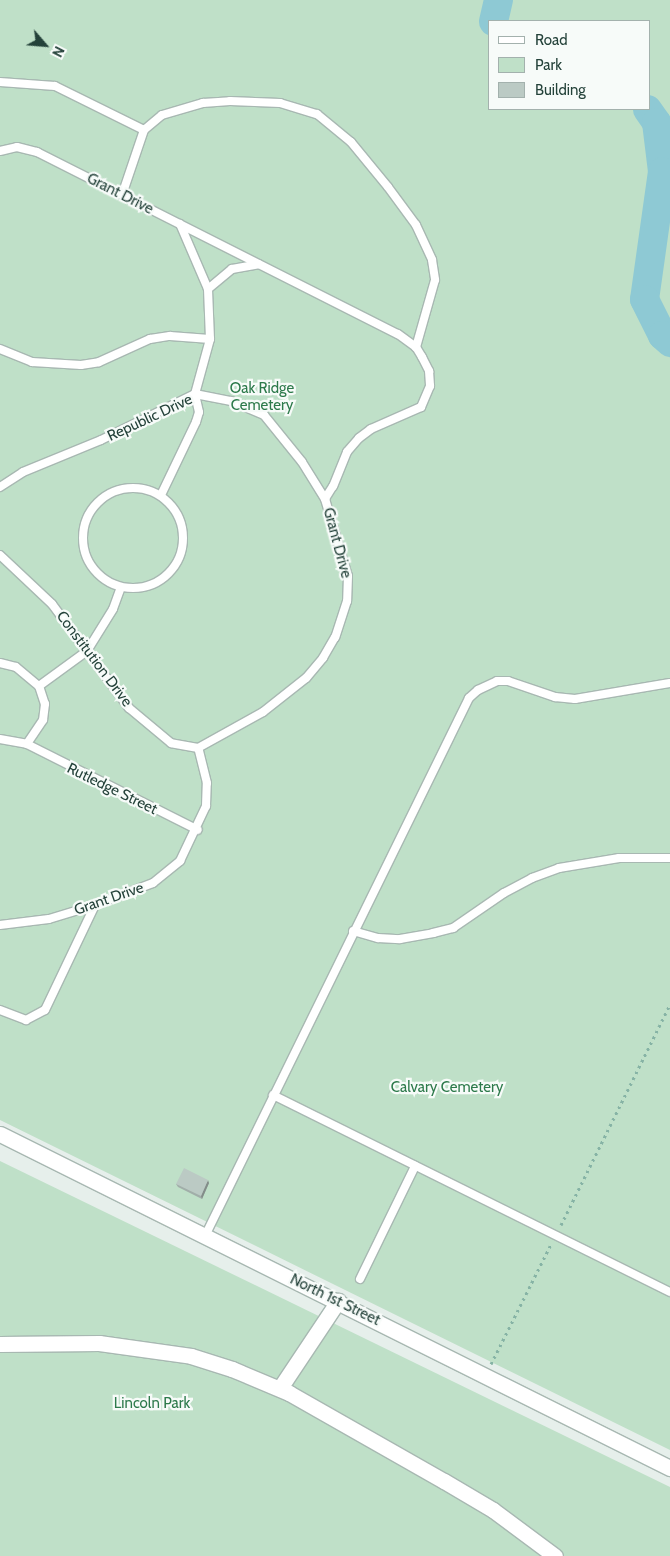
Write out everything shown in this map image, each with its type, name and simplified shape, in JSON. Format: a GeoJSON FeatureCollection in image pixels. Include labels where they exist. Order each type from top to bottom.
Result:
{"type":"FeatureCollection","features":[{"type":"Feature","properties":{"kind":"street","name":"North 1st Street"},"geometry":{"type":"LineString","coordinates":[[0,1134],[486,1374],[670,1468]]}},
{"type":"Feature","properties":{"kind":"street"},"geometry":{"type":"LineString","coordinates":[[280,1388],[338,1301]]}},
{"type":"Feature","properties":{"kind":"street"},"geometry":{"type":"LineString","coordinates":[[0,1344],[99,1343],[145,1348],[208,1361],[280,1388],[492,1510],[554,1556]]}},
{"type":"Feature","properties":{"kind":"lane"},"geometry":{"type":"LineString","coordinates":[[0,82],[55,86],[144,130]]}},
{"type":"Feature","properties":{"kind":"lane"},"geometry":{"type":"LineString","coordinates":[[122,196],[144,130],[162,115],[183,108],[230,101],[280,104],[302,108],[333,125],[388,186],[416,225],[432,260],[435,280],[416,347]]}},
{"type":"Feature","properties":{"kind":"lane","name":"Grant Drive"},"geometry":{"type":"LineString","coordinates":[[0,926],[49,919],[95,906],[153,884],[180,861],[198,830],[206,806],[207,783],[198,748],[246,722],[278,700],[317,665],[335,637],[347,601],[348,576],[325,499],[334,486],[347,452],[359,438],[382,423],[411,414],[426,399],[429,372],[416,347],[261,264],[122,196],[38,152],[17,147],[1,150]]}},
{"type":"Feature","properties":{"kind":"lane"},"geometry":{"type":"LineString","coordinates":[[161,495],[196,422],[199,412],[194,394],[210,339],[208,289],[180,224]]}},
{"type":"Feature","properties":{"kind":"lane"},"geometry":{"type":"LineString","coordinates":[[208,289],[232,269],[243,265],[261,264]]}},
{"type":"Feature","properties":{"kind":"lane"},"geometry":{"type":"LineString","coordinates":[[0,349],[32,362],[81,365],[99,362],[150,339],[170,336],[210,339]]}},
{"type":"Feature","properties":{"kind":"lane","name":"Republic Drive"},"geometry":{"type":"LineString","coordinates":[[0,486],[23,472],[101,440],[194,394],[230,401],[264,415],[302,462],[325,499]]}},
{"type":"Feature","properties":{"kind":"lane"},"geometry":{"type":"LineString","coordinates":[[143,488],[161,495],[175,509],[183,530],[183,548],[178,562],[159,581],[140,588],[121,587],[97,573],[87,558],[84,528],[92,508],[102,498],[122,489],[143,488]]}},
{"type":"Feature","properties":{"kind":"lane","name":"Constitution Drive"},"geometry":{"type":"LineString","coordinates":[[0,555],[52,604],[112,688],[136,714],[171,743],[198,748]]}},
{"type":"Feature","properties":{"kind":"lane"},"geometry":{"type":"LineString","coordinates":[[39,686],[87,651],[114,609],[121,587]]}},
{"type":"Feature","properties":{"kind":"lane"},"geometry":{"type":"LineString","coordinates":[[0,663],[27,674],[39,686],[44,704],[44,720],[27,744]]}},
{"type":"Feature","properties":{"kind":"lane"},"geometry":{"type":"LineString","coordinates":[[206,1236],[353,931],[469,698],[478,690],[497,681],[508,681],[555,696],[575,698],[670,683]]}},
{"type":"Feature","properties":{"kind":"lane","name":"Rutledge Street"},"geometry":{"type":"LineString","coordinates":[[0,739],[27,744],[198,830]]}},
{"type":"Feature","properties":{"kind":"lane"},"geometry":{"type":"LineString","coordinates":[[353,931],[378,938],[400,939],[433,933],[453,928],[504,893],[532,878],[559,868],[619,858],[670,858]]}},
{"type":"Feature","properties":{"kind":"lane"},"geometry":{"type":"LineString","coordinates":[[0,1010],[26,1020],[37,1017],[45,1010],[95,906]]}},
{"type":"Feature","properties":{"kind":"lane"},"geometry":{"type":"LineString","coordinates":[[273,1095],[670,1292]]}},
{"type":"Feature","properties":{"kind":"lane"},"geometry":{"type":"LineString","coordinates":[[360,1279],[415,1166]]}},
{"type":"Feature","properties":{"kind":"path"},"geometry":{"type":"LineString","coordinates":[[486,1374],[670,1004]]}},
{"type":"Feature","properties":{"kind":"green space"},"geometry":{"type":"Polygon","coordinates":[[[0,0],[670,0],[670,1450],[0,1120],[0,0]]]}},
{"type":"Feature","properties":{"kind":"green space","name":"Lincoln Park"},"geometry":{"type":"Polygon","coordinates":[[[0,1161],[670,1487],[670,1556],[0,1556],[0,1161]]]}},
{"type":"Feature","properties":{"kind":"building"},"geometry":{"type":"Polygon","coordinates":[[[184,1168],[208,1180],[201,1196],[176,1184],[184,1168]]]}},
{"type":"Feature","properties":{"kind":"waterway"},"geometry":{"type":"LineString","coordinates":[[493,20],[498,0]]}},
{"type":"Feature","properties":{"kind":"waterway"},"geometry":{"type":"LineString","coordinates":[[648,110],[656,122],[662,171],[644,299],[662,335],[670,342]]}},
{"type":"Feature","properties":{"kind":"park label","name":"Oak Ridge Cemetery"},"geometry":{"type":"Point","coordinates":[262,396]}},
{"type":"Feature","properties":{"kind":"park label","name":"Calvary Cemetery"},"geometry":{"type":"Point","coordinates":[447,1088]}}]}
